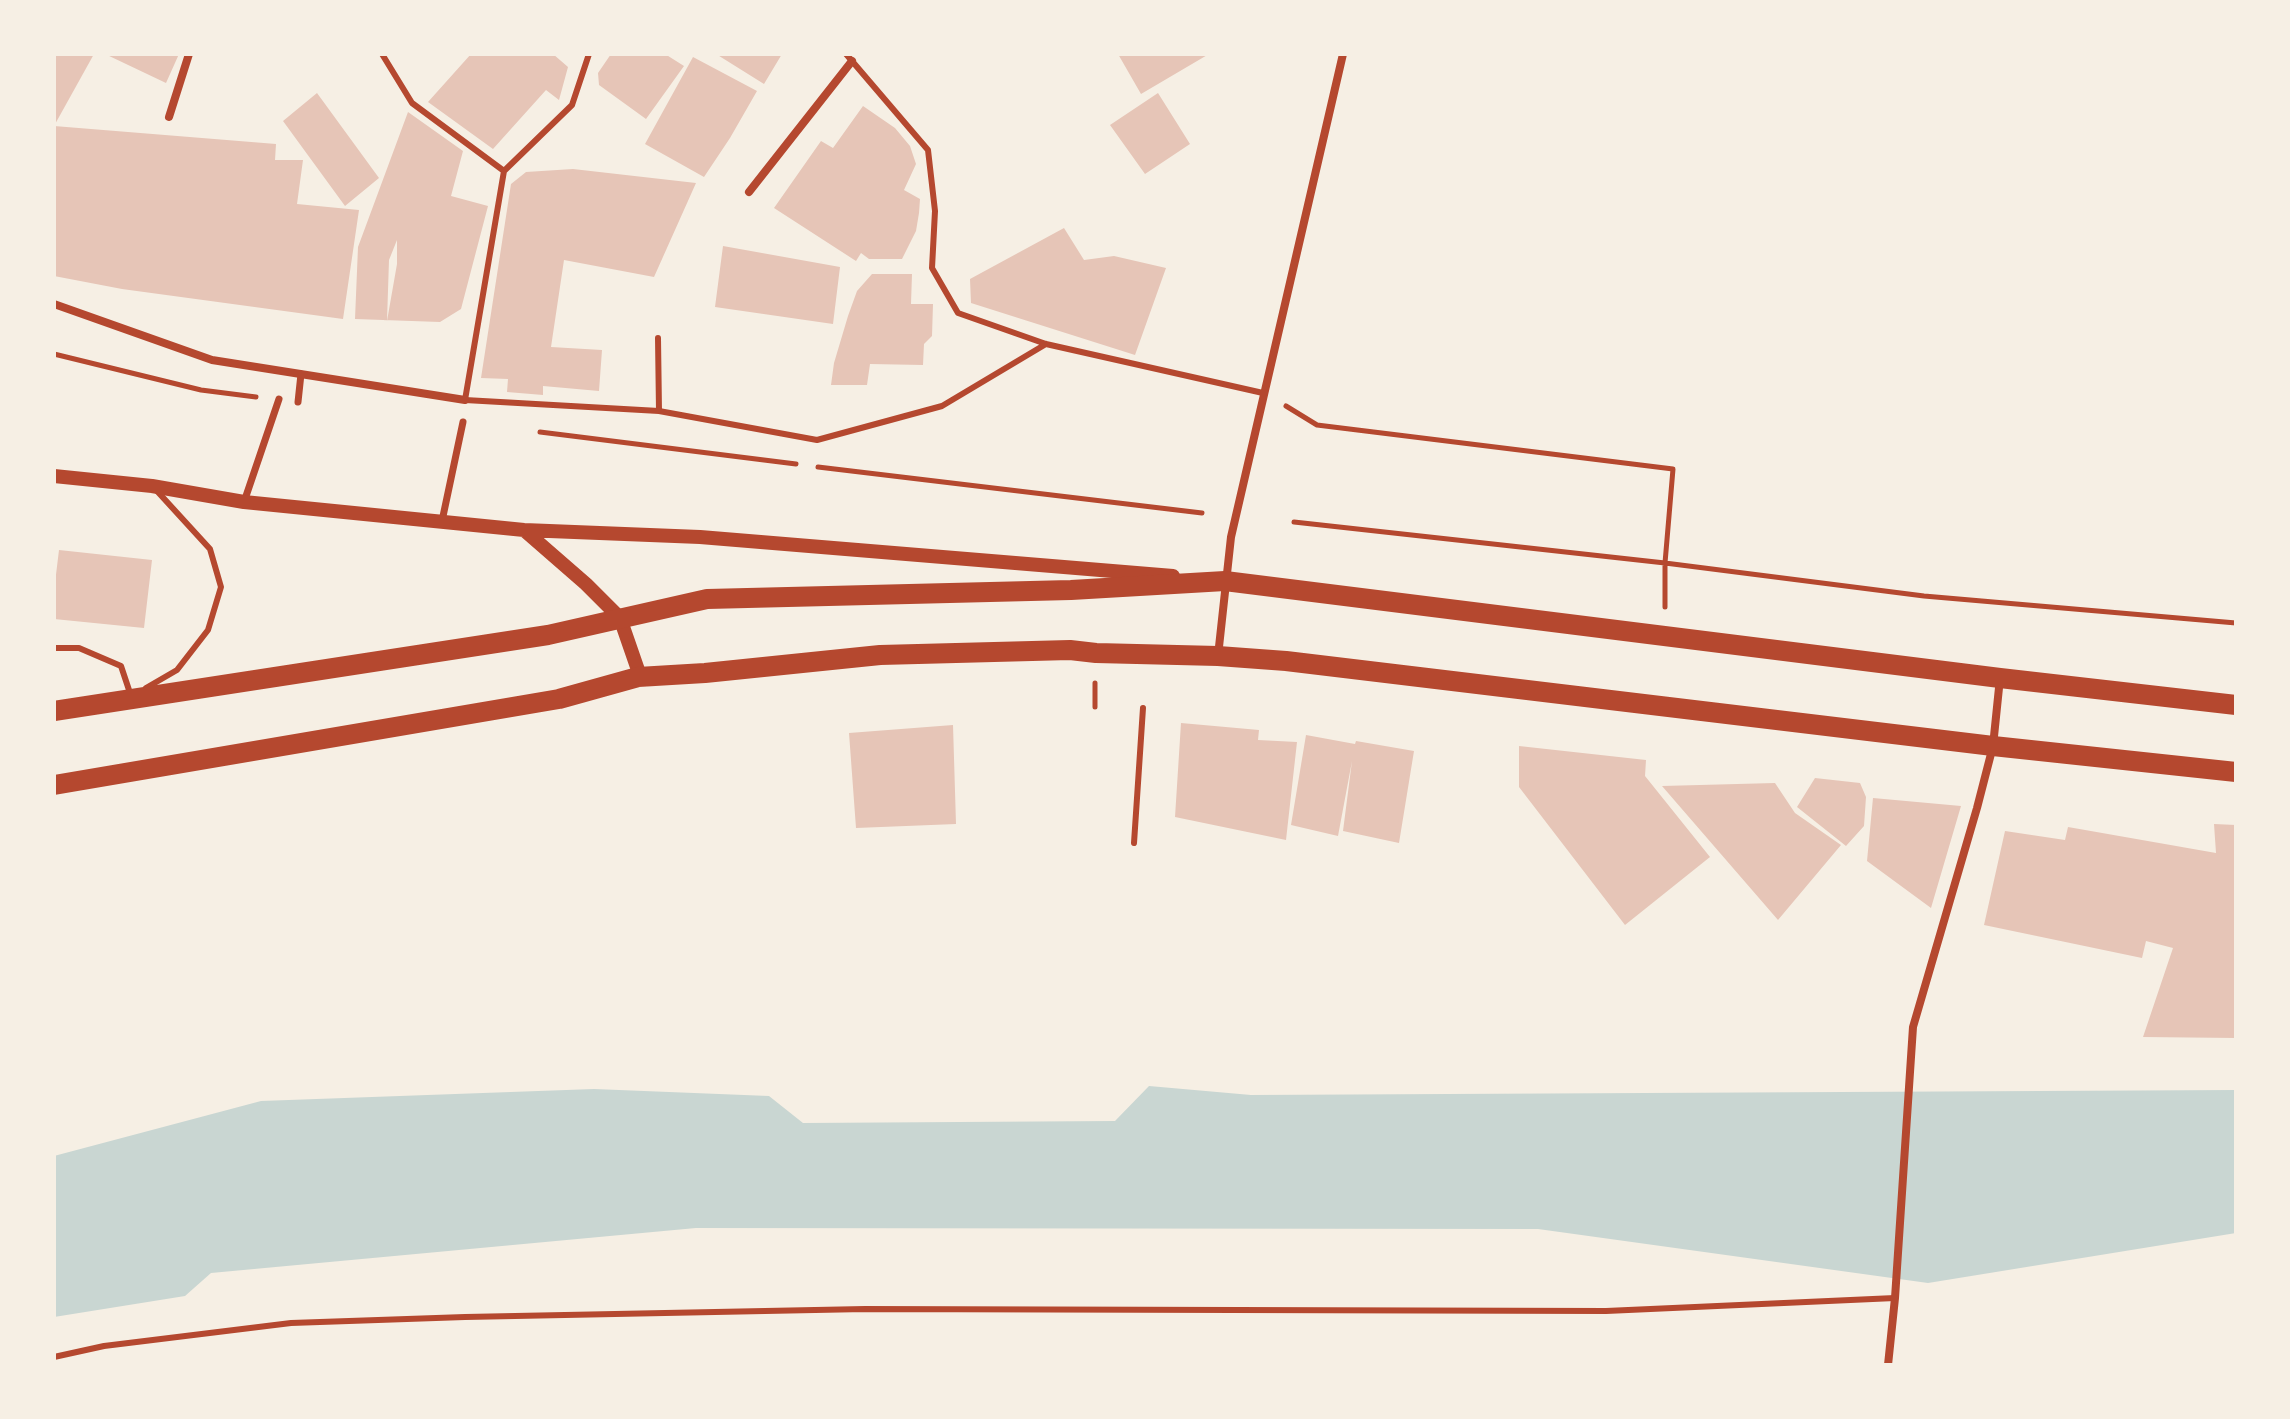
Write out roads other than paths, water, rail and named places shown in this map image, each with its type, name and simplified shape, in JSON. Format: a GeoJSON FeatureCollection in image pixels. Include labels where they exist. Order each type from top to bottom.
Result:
{"type":"FeatureCollection","features":[{"type":"Feature","properties":{"kind":"main road"},"geometry":{"type":"LineString","coordinates":[[54,711],[548,635],[707,599],[1071,590],[1225,581],[2236,705]]}},
{"type":"Feature","properties":{"kind":"main road"},"geometry":{"type":"LineString","coordinates":[[54,785],[559,699],[638,677],[880,655],[1070,650],[1286,661],[2236,772]]}},
{"type":"Feature","properties":{"kind":"street"},"geometry":{"type":"LineString","coordinates":[[169,117],[189,54]]}},
{"type":"Feature","properties":{"kind":"street"},"geometry":{"type":"LineString","coordinates":[[1218,656],[1231,537],[1343,54]]}},
{"type":"Feature","properties":{"kind":"street"},"geometry":{"type":"LineString","coordinates":[[749,192],[849,58]]}},
{"type":"Feature","properties":{"kind":"street"},"geometry":{"type":"LineString","coordinates":[[54,304],[212,360],[465,400]]}},
{"type":"Feature","properties":{"kind":"street"},"geometry":{"type":"LineString","coordinates":[[298,402],[301,374]]}},
{"type":"Feature","properties":{"kind":"street"},"geometry":{"type":"LineString","coordinates":[[244,502],[279,399]]}},
{"type":"Feature","properties":{"kind":"street"},"geometry":{"type":"LineString","coordinates":[[442,521],[463,422]]}},
{"type":"Feature","properties":{"kind":"street"},"geometry":{"type":"LineString","coordinates":[[54,476],[152,486],[244,502],[524,530],[700,537],[1225,581]]}},
{"type":"Feature","properties":{"kind":"street"},"geometry":{"type":"LineString","coordinates":[[524,530],[620,618],[638,677]]}},
{"type":"Feature","properties":{"kind":"street"},"geometry":{"type":"LineString","coordinates":[[1888,1365],[1913,1027],[1993,746],[2000,678]]}},
{"type":"Feature","properties":{"kind":"lane"},"geometry":{"type":"LineString","coordinates":[[382,54],[412,103],[504,171]]}},
{"type":"Feature","properties":{"kind":"lane"},"geometry":{"type":"LineString","coordinates":[[589,54],[572,105],[504,171],[465,400],[659,411],[817,440],[942,406],[1046,344]]}},
{"type":"Feature","properties":{"kind":"lane"},"geometry":{"type":"LineString","coordinates":[[849,58],[928,150],[935,211],[932,268],[958,313],[1046,344],[1263,393]]}},
{"type":"Feature","properties":{"kind":"lane"},"geometry":{"type":"LineString","coordinates":[[658,338],[659,411]]}},
{"type":"Feature","properties":{"kind":"lane"},"geometry":{"type":"LineString","coordinates":[[54,648],[79,648],[121,666],[131,698],[177,670],[208,630],[221,587],[210,549],[152,486]]}},
{"type":"Feature","properties":{"kind":"lane"},"geometry":{"type":"LineString","coordinates":[[1134,843],[1143,708]]}},
{"type":"Feature","properties":{"kind":"lane"},"geometry":{"type":"LineString","coordinates":[[54,1357],[104,1346],[291,1323],[465,1317],[865,1309],[1606,1311],[1895,1298]]}}]}
